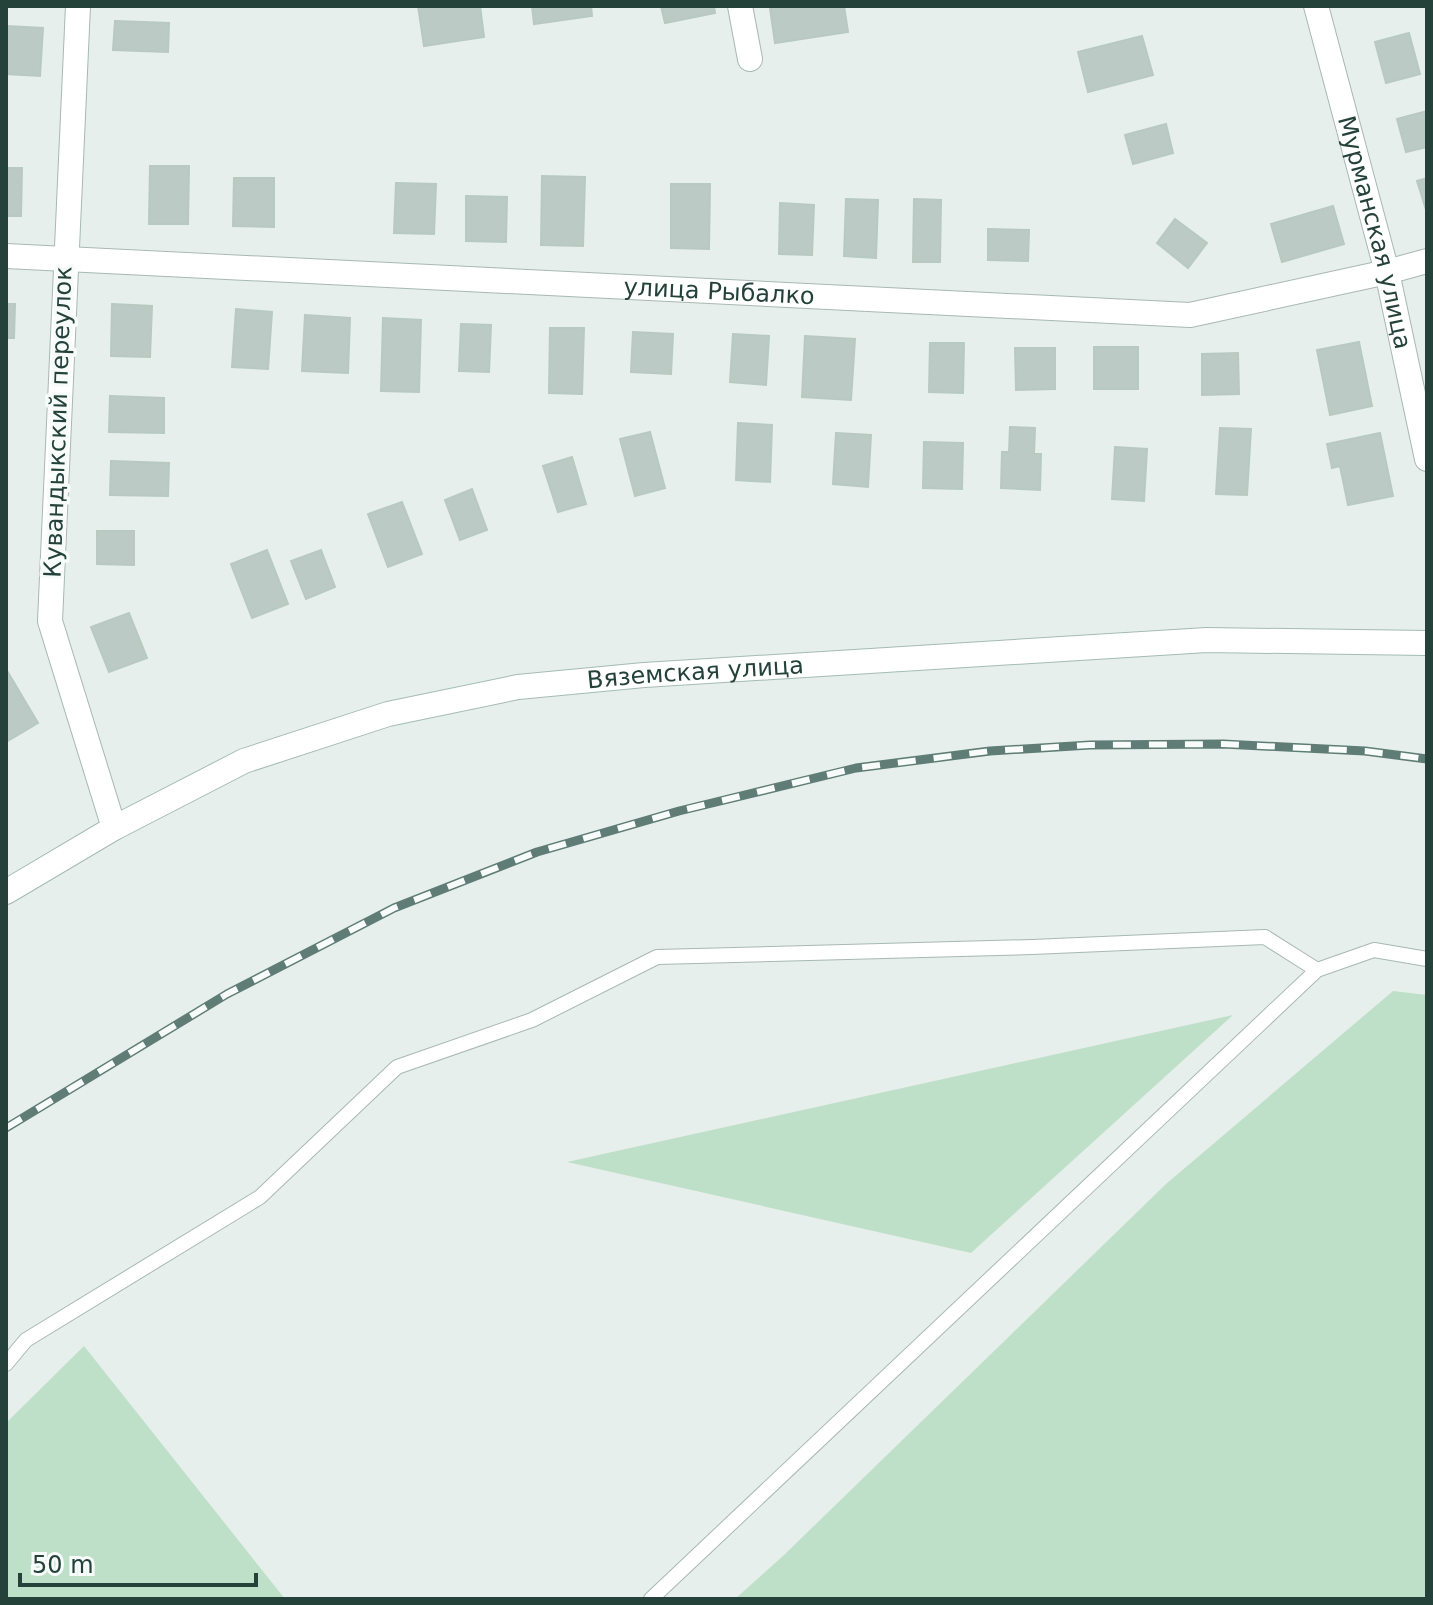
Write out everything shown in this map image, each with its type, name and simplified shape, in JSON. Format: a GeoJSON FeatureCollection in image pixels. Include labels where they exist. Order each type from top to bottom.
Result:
{"type":"FeatureCollection","features":[{"type":"Feature","properties":{"kind":"street","name":"Кувандыкский переулок"},"geometry":{"type":"LineString","coordinates":[[78,6],[50,621],[114,828]]}},
{"type":"Feature","properties":{"kind":"street"},"geometry":{"type":"LineString","coordinates":[[740,6],[750,59]]}},
{"type":"Feature","properties":{"kind":"street","name":"Мурманская улица"},"geometry":{"type":"LineString","coordinates":[[1316,6],[1387,272],[1427,459]]}},
{"type":"Feature","properties":{"kind":"street","name":"улица Рыбалко"},"geometry":{"type":"LineString","coordinates":[[6,256],[1190,315],[1427,261]]}},
{"type":"Feature","properties":{"kind":"street","name":"Вяземская улица"},"geometry":{"type":"LineString","coordinates":[[6,892],[114,828],[244,761],[388,714],[518,687],[644,675],[1207,640],[1427,643]]}},
{"type":"Feature","properties":{"kind":"lane"},"geometry":{"type":"LineString","coordinates":[[6,1364],[26,1340],[260,1197],[397,1067],[532,1020],[657,957],[1265,937],[1317,970]]}},
{"type":"Feature","properties":{"kind":"lane"},"geometry":{"type":"LineString","coordinates":[[651,1599],[1317,970],[1374,950],[1427,959]]}},
{"type":"Feature","properties":{"kind":"green space"},"geometry":{"type":"Polygon","coordinates":[[[1393,991],[1427,995],[1427,1599],[735,1599],[1166,1184],[1393,991]]]}},
{"type":"Feature","properties":{"kind":"green space"},"geometry":{"type":"Polygon","coordinates":[[[1233,1015],[971,1253],[567,1162],[1233,1015]]]}},
{"type":"Feature","properties":{"kind":"green space"},"geometry":{"type":"Polygon","coordinates":[[[84,1346],[285,1599],[6,1599],[6,1423],[84,1346]]]}},
{"type":"Feature","properties":{"kind":"building"},"geometry":{"type":"Polygon","coordinates":[[[418,6],[480,6],[484,37],[424,46],[418,6]]]}},
{"type":"Feature","properties":{"kind":"building"},"geometry":{"type":"Polygon","coordinates":[[[532,6],[591,6],[592,16],[534,24],[532,6]]]}},
{"type":"Feature","properties":{"kind":"building"},"geometry":{"type":"Polygon","coordinates":[[[661,6],[714,6],[715,13],[665,23],[661,6]]]}},
{"type":"Feature","properties":{"kind":"building"},"geometry":{"type":"Polygon","coordinates":[[[844,6],[848,32],[775,43],[770,8],[844,6]]]}},
{"type":"Feature","properties":{"kind":"building"},"geometry":{"type":"Polygon","coordinates":[[[115,21],[169,23],[168,52],[113,50],[115,21]]]}},
{"type":"Feature","properties":{"kind":"building"},"geometry":{"type":"Polygon","coordinates":[[[6,26],[43,28],[40,76],[6,74],[6,26]]]}},
{"type":"Feature","properties":{"kind":"building"},"geometry":{"type":"Polygon","coordinates":[[[1409,33],[1420,74],[1386,83],[1375,42],[1409,33]]]}},
{"type":"Feature","properties":{"kind":"building"},"geometry":{"type":"Polygon","coordinates":[[[1142,36],[1153,75],[1088,92],[1078,52],[1142,36]]]}},
{"type":"Feature","properties":{"kind":"building"},"geometry":{"type":"Polygon","coordinates":[[[1427,111],[1427,147],[1406,152],[1397,119],[1427,111]]]}},
{"type":"Feature","properties":{"kind":"building"},"geometry":{"type":"Polygon","coordinates":[[[1166,124],[1173,153],[1133,164],[1125,135],[1166,124]]]}},
{"type":"Feature","properties":{"kind":"building"},"geometry":{"type":"Polygon","coordinates":[[[150,166],[189,166],[188,224],[149,224],[150,166]]]}},
{"type":"Feature","properties":{"kind":"building"},"geometry":{"type":"Polygon","coordinates":[[[6,168],[22,168],[21,216],[6,216],[6,168]]]}},
{"type":"Feature","properties":{"kind":"building"},"geometry":{"type":"Polygon","coordinates":[[[542,176],[585,177],[583,246],[541,245],[542,176]]]}},
{"type":"Feature","properties":{"kind":"building"},"geometry":{"type":"Polygon","coordinates":[[[234,178],[274,178],[274,227],[233,226],[234,178]]]}},
{"type":"Feature","properties":{"kind":"building"},"geometry":{"type":"Polygon","coordinates":[[[1427,178],[1427,213],[1417,181],[1427,178]]]}},
{"type":"Feature","properties":{"kind":"building"},"geometry":{"type":"Polygon","coordinates":[[[396,183],[436,184],[434,234],[394,233],[396,183]]]}},
{"type":"Feature","properties":{"kind":"building"},"geometry":{"type":"Polygon","coordinates":[[[671,184],[710,184],[709,249],[671,248],[671,184]]]}},
{"type":"Feature","properties":{"kind":"building"},"geometry":{"type":"Polygon","coordinates":[[[466,196],[507,197],[506,242],[466,241],[466,196]]]}},
{"type":"Feature","properties":{"kind":"building"},"geometry":{"type":"Polygon","coordinates":[[[846,199],[878,200],[876,258],[844,256],[846,199]]]}},
{"type":"Feature","properties":{"kind":"building"},"geometry":{"type":"Polygon","coordinates":[[[914,199],[941,200],[940,262],[913,262],[914,199]]]}},
{"type":"Feature","properties":{"kind":"building"},"geometry":{"type":"Polygon","coordinates":[[[780,203],[814,205],[812,255],[779,254],[780,203]]]}},
{"type":"Feature","properties":{"kind":"building"},"geometry":{"type":"Polygon","coordinates":[[[1333,206],[1344,244],[1282,262],[1271,224],[1333,206]]]}},
{"type":"Feature","properties":{"kind":"building"},"geometry":{"type":"Polygon","coordinates":[[[1175,219],[1207,243],[1188,268],[1157,243],[1175,219]]]}},
{"type":"Feature","properties":{"kind":"building"},"geometry":{"type":"Polygon","coordinates":[[[988,229],[1029,230],[1028,261],[988,260],[988,229]]]}},
{"type":"Feature","properties":{"kind":"building"},"geometry":{"type":"Polygon","coordinates":[[[6,304],[15,304],[14,338],[6,338],[6,304]]]}},
{"type":"Feature","properties":{"kind":"building"},"geometry":{"type":"Polygon","coordinates":[[[112,304],[152,306],[150,357],[111,356],[112,304]]]}},
{"type":"Feature","properties":{"kind":"building"},"geometry":{"type":"Polygon","coordinates":[[[236,309],[272,312],[268,369],[232,367],[236,309]]]}},
{"type":"Feature","properties":{"kind":"building"},"geometry":{"type":"Polygon","coordinates":[[[305,315],[350,318],[348,373],[302,371],[305,315]]]}},
{"type":"Feature","properties":{"kind":"building"},"geometry":{"type":"Polygon","coordinates":[[[383,318],[421,320],[419,392],[381,391],[383,318]]]}},
{"type":"Feature","properties":{"kind":"building"},"geometry":{"type":"Polygon","coordinates":[[[461,324],[491,325],[489,372],[459,371],[461,324]]]}},
{"type":"Feature","properties":{"kind":"building"},"geometry":{"type":"Polygon","coordinates":[[[550,328],[584,328],[582,394],[549,393],[550,328]]]}},
{"type":"Feature","properties":{"kind":"building"},"geometry":{"type":"Polygon","coordinates":[[[633,332],[673,334],[671,374],[631,372],[633,332]]]}},
{"type":"Feature","properties":{"kind":"building"},"geometry":{"type":"Polygon","coordinates":[[[733,334],[769,336],[766,385],[730,382],[733,334]]]}},
{"type":"Feature","properties":{"kind":"building"},"geometry":{"type":"Polygon","coordinates":[[[805,336],[855,339],[851,400],[802,397],[805,336]]]}},
{"type":"Feature","properties":{"kind":"building"},"geometry":{"type":"Polygon","coordinates":[[[1359,342],[1372,406],[1330,415],[1317,350],[1359,342]]]}},
{"type":"Feature","properties":{"kind":"building"},"geometry":{"type":"Polygon","coordinates":[[[930,343],[964,343],[963,393],[929,392],[930,343]]]}},
{"type":"Feature","properties":{"kind":"building"},"geometry":{"type":"Polygon","coordinates":[[[1094,347],[1138,347],[1138,389],[1094,389],[1094,347]]]}},
{"type":"Feature","properties":{"kind":"building"},"geometry":{"type":"Polygon","coordinates":[[[1015,348],[1055,348],[1055,389],[1016,390],[1015,348]]]}},
{"type":"Feature","properties":{"kind":"building"},"geometry":{"type":"Polygon","coordinates":[[[1238,353],[1239,394],[1202,395],[1202,354],[1238,353]]]}},
{"type":"Feature","properties":{"kind":"building"},"geometry":{"type":"Polygon","coordinates":[[[110,396],[164,398],[164,433],[109,432],[110,396]]]}},
{"type":"Feature","properties":{"kind":"building"},"geometry":{"type":"Polygon","coordinates":[[[738,423],[772,425],[770,482],[736,480],[738,423]]]}},
{"type":"Feature","properties":{"kind":"building"},"geometry":{"type":"Polygon","coordinates":[[[1010,427],[1035,428],[1034,454],[1041,454],[1040,490],[1001,488],[1002,452],[1009,452],[1010,427]]]}},
{"type":"Feature","properties":{"kind":"building"},"geometry":{"type":"Polygon","coordinates":[[[1220,428],[1251,429],[1247,495],[1216,494],[1220,428]]]}},
{"type":"Feature","properties":{"kind":"building"},"geometry":{"type":"Polygon","coordinates":[[[650,432],[665,488],[635,496],[620,439],[650,432]]]}},
{"type":"Feature","properties":{"kind":"building"},"geometry":{"type":"Polygon","coordinates":[[[836,433],[871,435],[868,487],[833,484],[836,433]]]}},
{"type":"Feature","properties":{"kind":"building"},"geometry":{"type":"Polygon","coordinates":[[[1380,433],[1393,496],[1348,505],[1340,466],[1332,468],[1327,444],[1380,433]]]}},
{"type":"Feature","properties":{"kind":"building"},"geometry":{"type":"Polygon","coordinates":[[[924,442],[963,443],[962,489],[923,488],[924,442]]]}},
{"type":"Feature","properties":{"kind":"building"},"geometry":{"type":"Polygon","coordinates":[[[1115,447],[1147,449],[1144,501],[1112,499],[1115,447]]]}},
{"type":"Feature","properties":{"kind":"building"},"geometry":{"type":"Polygon","coordinates":[[[572,457],[586,504],[558,512],[543,466],[572,457]]]}},
{"type":"Feature","properties":{"kind":"building"},"geometry":{"type":"Polygon","coordinates":[[[111,461],[169,463],[168,496],[110,495],[111,461]]]}},
{"type":"Feature","properties":{"kind":"building"},"geometry":{"type":"Polygon","coordinates":[[[472,489],[487,530],[460,540],[445,500],[472,489]]]}},
{"type":"Feature","properties":{"kind":"building"},"geometry":{"type":"Polygon","coordinates":[[[402,502],[422,554],[388,567],[368,514],[402,502]]]}},
{"type":"Feature","properties":{"kind":"building"},"geometry":{"type":"Polygon","coordinates":[[[97,531],[134,531],[134,565],[97,564],[97,531]]]}},
{"type":"Feature","properties":{"kind":"building"},"geometry":{"type":"Polygon","coordinates":[[[267,550],[288,604],[252,618],[231,564],[267,550]]]}},
{"type":"Feature","properties":{"kind":"building"},"geometry":{"type":"Polygon","coordinates":[[[321,550],[335,587],[306,599],[291,561],[321,550]]]}},
{"type":"Feature","properties":{"kind":"building"},"geometry":{"type":"Polygon","coordinates":[[[129,613],[147,658],[109,672],[91,627],[129,613]]]}},
{"type":"Feature","properties":{"kind":"building"},"geometry":{"type":"Polygon","coordinates":[[[6,669],[38,723],[6,742],[6,669]]]}},
{"type":"Feature","properties":{"kind":"railway"},"geometry":{"type":"LineString","coordinates":[[6,1128],[227,994],[394,908],[537,852],[679,811],[856,768],[990,751],[1090,745],[1223,744],[1365,751],[1427,759]]}}]}
